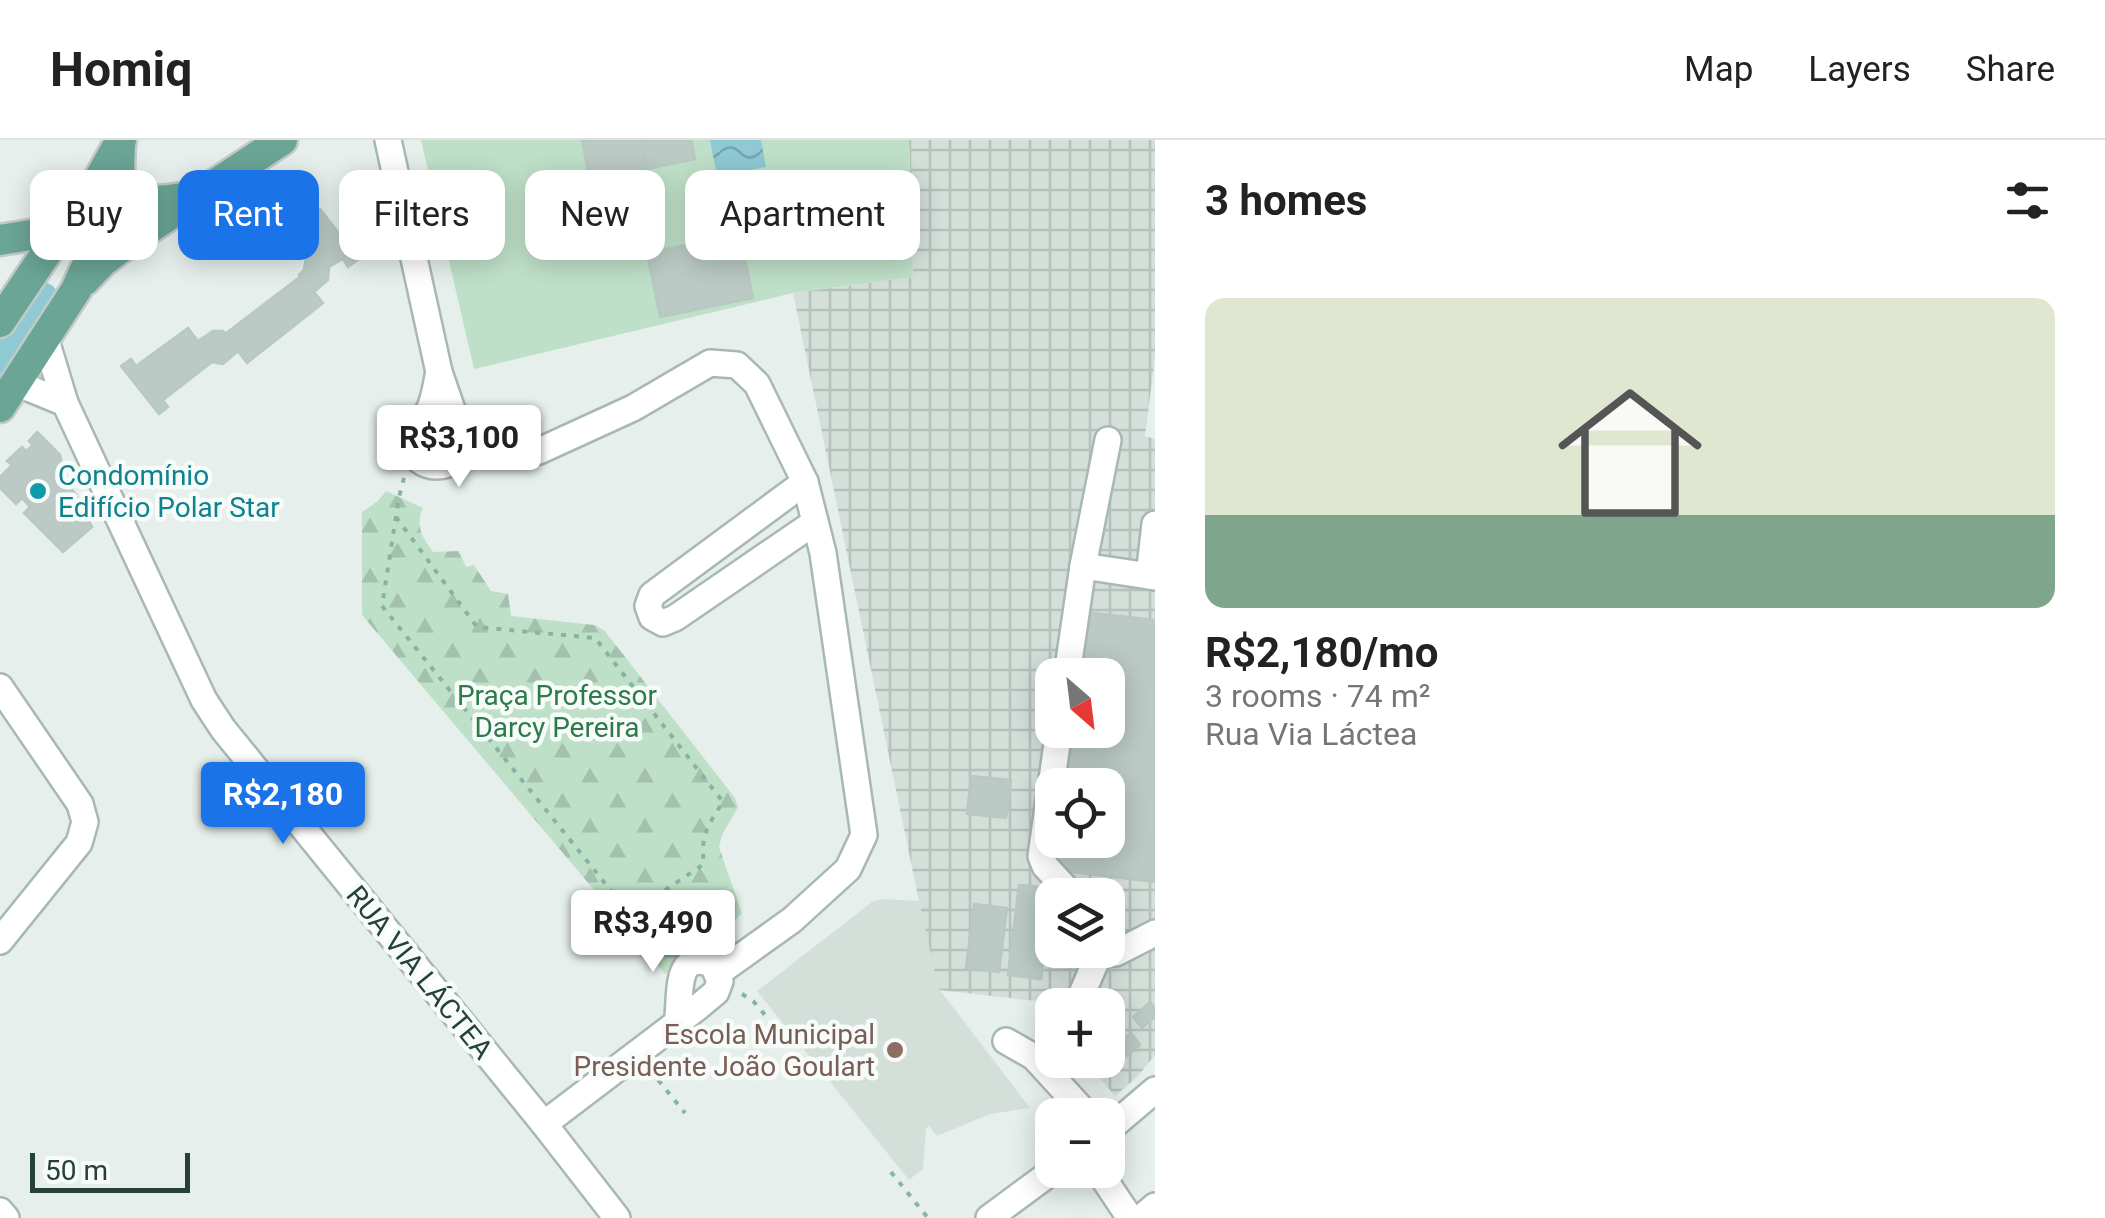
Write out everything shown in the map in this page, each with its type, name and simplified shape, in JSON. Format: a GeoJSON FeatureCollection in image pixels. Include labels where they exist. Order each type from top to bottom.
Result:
{"type":"FeatureCollection","features":[{"type":"Feature","properties":{"kind":"main road"},"geometry":{"type":"LineString","coordinates":[[236,170],[282,140]]}},
{"type":"Feature","properties":{"kind":"main road"},"geometry":{"type":"LineString","coordinates":[[120,141],[120,175],[132,194],[141,200],[178,199]]}},
{"type":"Feature","properties":{"kind":"main road"},"geometry":{"type":"LineString","coordinates":[[104,170],[120,141]]}},
{"type":"Feature","properties":{"kind":"main road"},"geometry":{"type":"LineString","coordinates":[[8,395],[76,290],[103,260],[178,209]]}},
{"type":"Feature","properties":{"kind":"main road"},"geometry":{"type":"LineString","coordinates":[[0,240],[30,236]]}},
{"type":"Feature","properties":{"kind":"main road"},"geometry":{"type":"LineString","coordinates":[[0,322],[41,260]]}},
{"type":"Feature","properties":{"kind":"main road"},"geometry":{"type":"LineString","coordinates":[[76,290],[89,260]]}},
{"type":"Feature","properties":{"kind":"street"},"geometry":{"type":"LineString","coordinates":[[388,140],[439,372],[464,439],[462,450],[448,464],[438,467],[418,460],[410,441],[418,422],[436,414],[456,420]]}},
{"type":"Feature","properties":{"kind":"street","name":"RUA VIA LÁCTEA"},"geometry":{"type":"LineString","coordinates":[[45,337],[66,404],[204,700],[223,730],[616,1218]]}},
{"type":"Feature","properties":{"kind":"street"},"geometry":{"type":"LineString","coordinates":[[462,450],[498,456],[539,451],[633,408],[710,363],[737,365],[757,384],[806,482],[823,553],[864,835],[848,869],[792,920],[719,977]]}},
{"type":"Feature","properties":{"kind":"street"},"geometry":{"type":"LineString","coordinates":[[426,416],[439,372]]}},
{"type":"Feature","properties":{"kind":"street"},"geometry":{"type":"LineString","coordinates":[[8,395],[66,404]]}},
{"type":"Feature","properties":{"kind":"street"},"geometry":{"type":"LineString","coordinates":[[1069,658],[1108,440]]}},
{"type":"Feature","properties":{"kind":"street"},"geometry":{"type":"LineString","coordinates":[[806,482],[652,595],[648,606],[652,617],[663,623],[676,618],[815,522]]}},
{"type":"Feature","properties":{"kind":"street"},"geometry":{"type":"LineString","coordinates":[[1083,566],[1152,577],[1155,524]]}},
{"type":"Feature","properties":{"kind":"street"},"geometry":{"type":"LineString","coordinates":[[0,687],[80,804],[85,822],[78,843],[0,941]]}},
{"type":"Feature","properties":{"kind":"street"},"geometry":{"type":"LineString","coordinates":[[1056,878],[1041,856],[1057,748]]}},
{"type":"Feature","properties":{"kind":"street"},"geometry":{"type":"LineString","coordinates":[[1125,948],[1155,933]]}},
{"type":"Feature","properties":{"kind":"street"},"geometry":{"type":"LineString","coordinates":[[544,1124],[636,1052],[677,1023],[716,992],[719,977],[713,966],[704,961],[692,962],[683,970],[677,1023]]}},
{"type":"Feature","properties":{"kind":"street"},"geometry":{"type":"LineString","coordinates":[[1006,1042],[1034,1057],[1071,1098]]}},
{"type":"Feature","properties":{"kind":"street"},"geometry":{"type":"LineString","coordinates":[[1125,1118],[1152,1100]]}},
{"type":"Feature","properties":{"kind":"street"},"geometry":{"type":"LineString","coordinates":[[989,1218],[1035,1184]]}},
{"type":"Feature","properties":{"kind":"street"},"geometry":{"type":"LineString","coordinates":[[1110,1188],[1130,1218]]}},
{"type":"Feature","properties":{"kind":"street"},"geometry":{"type":"LineString","coordinates":[[1142,1218],[1155,1206]]}},
{"type":"Feature","properties":{"kind":"street"},"geometry":{"type":"LineString","coordinates":[[0,1210],[6,1218]]}},
{"type":"Feature","properties":{"kind":"path"},"geometry":{"type":"LineString","coordinates":[[412,451],[398,496],[382,606],[680,977]]}},
{"type":"Feature","properties":{"kind":"path"},"geometry":{"type":"LineString","coordinates":[[396,516],[477,627],[595,638],[723,802],[702,846],[704,864],[630,914]]}},
{"type":"Feature","properties":{"kind":"path"},"geometry":{"type":"LineString","coordinates":[[719,977],[754,1002],[787,1041]]}},
{"type":"Feature","properties":{"kind":"path"},"geometry":{"type":"LineString","coordinates":[[636,1052],[684,1113]]}},
{"type":"Feature","properties":{"kind":"path"},"geometry":{"type":"LineString","coordinates":[[891,1172],[928,1218]]}},
{"type":"Feature","properties":{"kind":"shaded area"},"geometry":{"type":"Polygon","coordinates":[[[909,140],[1155,140],[1155,357],[1145,436],[1155,439],[1155,1055],[1115,1096],[1100,1078],[1125,1078],[1125,988],[1035,988],[1035,1001],[939,990],[793,293],[913,277],[913,260],[920,260],[920,170],[910,170],[909,140]]]}},
{"type":"Feature","properties":{"kind":"shaded area","name":"Escola Municipal Presidente João Goulart"},"geometry":{"type":"Polygon","coordinates":[[[919,901],[940,990],[1030,1108],[990,1114],[937,1136],[929,1126],[923,1169],[909,1180],[757,991],[872,902],[919,901]]]}},
{"type":"Feature","properties":{"kind":"green space"},"geometry":{"type":"Polygon","coordinates":[[[421,140],[909,140],[910,170],[685,170],[685,260],[913,260],[913,277],[793,293],[474,369],[449,260],[505,260],[505,170],[428,170],[421,140]]]}},
{"type":"Feature","properties":{"kind":"green space","name":"Praça Professor Darcy Pereira"},"geometry":{"type":"Polygon","coordinates":[[[386,491],[423,508],[421,531],[433,552],[459,551],[466,567],[474,565],[491,591],[508,594],[511,616],[594,625],[604,630],[735,798],[738,807],[719,847],[742,914],[665,974],[362,615],[362,512],[386,491]]]}},
{"type":"Feature","properties":{"kind":"water"},"geometry":{"type":"Polygon","coordinates":[[[710,140],[761,140],[766,167],[716,170],[710,140]]]}},
{"type":"Feature","properties":{"kind":"building"},"geometry":{"type":"Polygon","coordinates":[[[582,140],[641,140],[647,169],[588,170],[582,140]]]}},
{"type":"Feature","properties":{"kind":"building"},"geometry":{"type":"Polygon","coordinates":[[[641,140],[691,140],[695,159],[647,169],[641,140]]]}},
{"type":"Feature","properties":{"kind":"building"},"geometry":{"type":"Polygon","coordinates":[[[319,210],[339,233],[341,260],[329,267],[328,280],[314,292],[323,303],[247,363],[238,351],[223,364],[212,362],[163,400],[168,407],[159,414],[121,366],[131,359],[136,366],[188,328],[198,341],[213,331],[225,334],[301,276],[306,260],[319,260],[319,210]]]}},
{"type":"Feature","properties":{"kind":"building"},"geometry":{"type":"Polygon","coordinates":[[[685,245],[685,260],[745,260],[753,298],[660,317],[648,260],[665,260],[665,249],[685,245]]]}},
{"type":"Feature","properties":{"kind":"building","name":"Condomínio Edifício Polar Star"},"geometry":{"type":"Polygon","coordinates":[[[37,432],[60,455],[62,464],[56,469],[59,477],[80,500],[92,527],[63,552],[24,513],[30,507],[22,498],[16,504],[0,488],[0,477],[12,465],[7,461],[22,447],[26,451],[33,445],[29,441],[37,432]]]}},
{"type":"Feature","properties":{"kind":"building"},"geometry":{"type":"Polygon","coordinates":[[[1083,612],[1155,620],[1155,882],[1054,870],[1055,858],[1125,858],[1125,768],[1066,768],[1068,748],[1125,748],[1125,658],[1078,658],[1083,612]]]}},
{"type":"Feature","properties":{"kind":"building"},"geometry":{"type":"Polygon","coordinates":[[[971,776],[1011,780],[1006,818],[967,814],[971,776]]]}},
{"type":"Feature","properties":{"kind":"building"},"geometry":{"type":"Polygon","coordinates":[[[1019,885],[1035,886],[1035,968],[1042,968],[1041,979],[1008,975],[1019,885]]]}},
{"type":"Feature","properties":{"kind":"building"},"geometry":{"type":"Polygon","coordinates":[[[974,904],[1007,908],[999,972],[966,968],[974,904]]]}},
{"type":"Feature","properties":{"kind":"building"},"geometry":{"type":"Polygon","coordinates":[[[1150,1002],[1155,1017],[1142,1028],[1133,1017],[1150,1002]]]}},
{"type":"Feature","properties":{"kind":"building"},"geometry":{"type":"Polygon","coordinates":[[[1131,1033],[1140,1045],[1125,1057],[1125,1038],[1131,1033]]]}},
{"type":"Feature","properties":{"kind":"waterway"},"geometry":{"type":"LineString","coordinates":[[0,364],[41,301]]}},
{"type":"Feature","properties":{"kind":"place","name":"Condomínio Edifício Polar Star"},"geometry":{"type":"Point","coordinates":[38,491]}},
{"type":"Feature","properties":{"kind":"place","name":"Escola Municipal Presidente João Goulart"},"geometry":{"type":"Point","coordinates":[895,1050]}}]}
